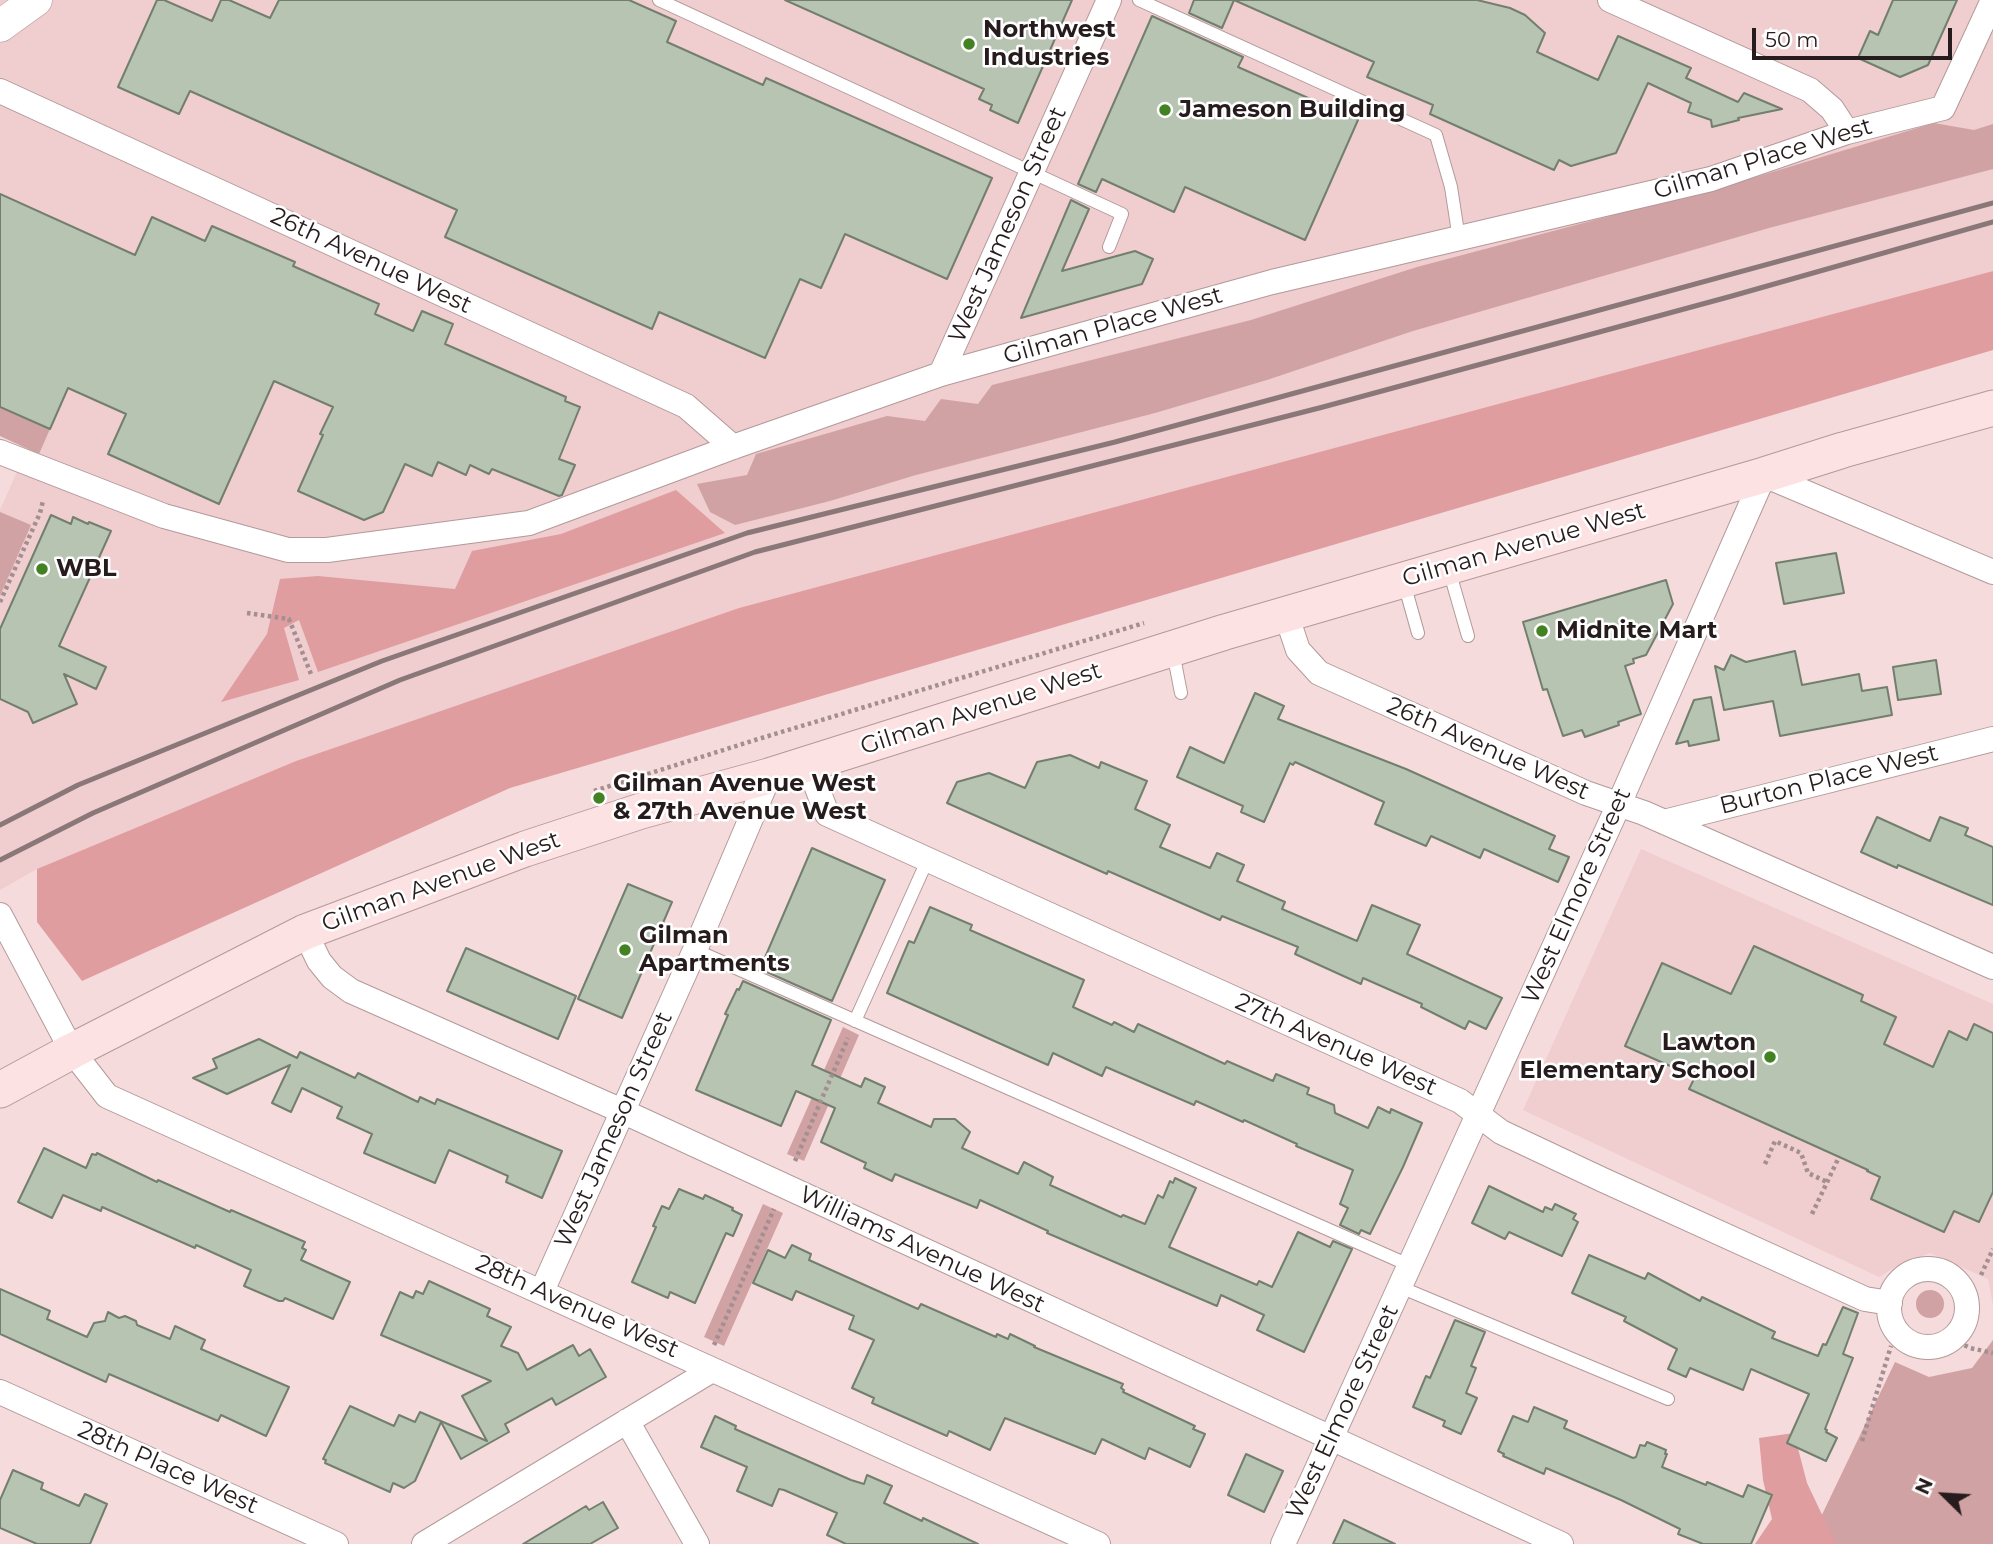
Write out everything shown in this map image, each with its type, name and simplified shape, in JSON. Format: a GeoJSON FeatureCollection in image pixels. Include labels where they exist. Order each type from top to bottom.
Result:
{"type":"FeatureCollection","features":[{"type":"Feature","properties":{"kind":"main road","name":"Gilman Avenue West"},"geometry":{"type":"LineString","coordinates":[[0,1090],[305,932],[525,849],[641,811],[808,764],[1172,648],[1993,408]]}},
{"type":"Feature","properties":{"kind":"street"},"geometry":{"type":"LineString","coordinates":[[0,26],[36,0]]}},
{"type":"Feature","properties":{"kind":"street","name":"West Jameson Street"},"geometry":{"type":"LineString","coordinates":[[941,374],[1109,0]]}},
{"type":"Feature","properties":{"kind":"street"},"geometry":{"type":"LineString","coordinates":[[1610,0],[1810,90],[1832,109],[1847,132]]}},
{"type":"Feature","properties":{"kind":"street","name":"Gilman Place West"},"geometry":{"type":"LineString","coordinates":[[2,457],[163,516],[288,550],[327,550],[529,523],[941,374],[1272,282],[1711,179],[1847,132],[1943,108],[1993,0]]}},
{"type":"Feature","properties":{"kind":"street","name":"26th Avenue West"},"geometry":{"type":"LineString","coordinates":[[0,91],[686,406],[733,447]]}},
{"type":"Feature","properties":{"kind":"street"},"geometry":{"type":"LineString","coordinates":[[1764,475],[1993,572]]}},
{"type":"Feature","properties":{"kind":"street","name":"West Elmore Street"},"geometry":{"type":"LineString","coordinates":[[1283,1544],[1619,804],[1764,475]]}},
{"type":"Feature","properties":{"kind":"street","name":"26th Avenue West"},"geometry":{"type":"LineString","coordinates":[[1286,614],[1298,650],[1318,673],[1586,793],[1664,822],[1993,967]]}},
{"type":"Feature","properties":{"kind":"street","name":"Burton Place West"},"geometry":{"type":"LineString","coordinates":[[1664,822],[1993,739]]}},
{"type":"Feature","properties":{"kind":"street","name":"27th Avenue West"},"geometry":{"type":"LineString","coordinates":[[808,764],[827,814],[1460,1101],[1501,1132],[1559,1159],[1865,1299],[1890,1303]]}},
{"type":"Feature","properties":{"kind":"street","name":"West Jameson Street"},"geometry":{"type":"LineString","coordinates":[[542,1291],[695,950],[769,776]]}},
{"type":"Feature","properties":{"kind":"street","name":"28th Avenue West"},"geometry":{"type":"LineString","coordinates":[[0,915],[72,1051],[107,1096],[542,1291],[713,1358],[1098,1544]]}},
{"type":"Feature","properties":{"kind":"street","name":"Williams Avenue West"},"geometry":{"type":"LineString","coordinates":[[305,932],[318,961],[332,977],[351,990],[622,1111],[1561,1544]]}},
{"type":"Feature","properties":{"kind":"street"},"geometry":{"type":"LineString","coordinates":[[1917,1270],[1942,1271],[1962,1287],[1968,1311],[1965,1323],[1952,1339],[1934,1347],[1921,1347],[1898,1334],[1891,1322],[1891,1295],[1897,1284],[1906,1276],[1917,1270]]}},
{"type":"Feature","properties":{"kind":"street"},"geometry":{"type":"LineString","coordinates":[[424,1544],[626,1421],[713,1358]]}},
{"type":"Feature","properties":{"kind":"street","name":"28th Place West"},"geometry":{"type":"LineString","coordinates":[[0,1392],[336,1544]]}},
{"type":"Feature","properties":{"kind":"street"},"geometry":{"type":"LineString","coordinates":[[626,1421],[696,1544]]}},
{"type":"Feature","properties":{"kind":"lane"},"geometry":{"type":"LineString","coordinates":[[659,0],[1122,215],[1109,247]]}},
{"type":"Feature","properties":{"kind":"lane"},"geometry":{"type":"LineString","coordinates":[[1139,0],[1437,135],[1451,187],[1459,239]]}},
{"type":"Feature","properties":{"kind":"lane"},"geometry":{"type":"LineString","coordinates":[[1448,566],[1468,636]]}},
{"type":"Feature","properties":{"kind":"lane"},"geometry":{"type":"LineString","coordinates":[[1403,579],[1418,633]]}},
{"type":"Feature","properties":{"kind":"lane"},"geometry":{"type":"LineString","coordinates":[[1172,648],[1181,693]]}},
{"type":"Feature","properties":{"kind":"lane"},"geometry":{"type":"LineString","coordinates":[[855,1021],[927,861]]}},
{"type":"Feature","properties":{"kind":"lane"},"geometry":{"type":"LineString","coordinates":[[695,950],[855,1021],[1668,1399]]}},
{"type":"Feature","properties":{"kind":"path"},"geometry":{"type":"LineString","coordinates":[[0,602],[43,501]]}},
{"type":"Feature","properties":{"kind":"path"},"geometry":{"type":"LineString","coordinates":[[247,613],[289,619],[311,674]]}},
{"type":"Feature","properties":{"kind":"path"},"geometry":{"type":"LineString","coordinates":[[795,1161],[855,1021]]}},
{"type":"Feature","properties":{"kind":"path"},"geometry":{"type":"LineString","coordinates":[[1765,1164],[1775,1141],[1801,1153],[1808,1173],[1827,1182]]}},
{"type":"Feature","properties":{"kind":"path"},"geometry":{"type":"LineString","coordinates":[[1812,1214],[1839,1157]]}},
{"type":"Feature","properties":{"kind":"path"},"geometry":{"type":"LineString","coordinates":[[713,1358],[775,1207]]}},
{"type":"Feature","properties":{"kind":"path"},"geometry":{"type":"LineString","coordinates":[[1981,1275],[1993,1249]]}},
{"type":"Feature","properties":{"kind":"path"},"geometry":{"type":"LineString","coordinates":[[1952,1339],[1970,1348],[1993,1353]]}},
{"type":"Feature","properties":{"kind":"path"},"geometry":{"type":"LineString","coordinates":[[1862,1441],[1891,1346]]}},
{"type":"Feature","properties":{"kind":"shaded area"},"geometry":{"type":"Polygon","coordinates":[[[0,0],[1993,0],[1993,271],[739,608],[296,761],[37,869],[0,890],[0,510],[27,449],[0,436],[0,0]]]}},
{"type":"Feature","properties":{"kind":"shaded area"},"geometry":{"type":"Polygon","coordinates":[[[1934,123],[1974,130],[1993,124],[1993,169],[1769,228],[1413,331],[1267,380],[1155,413],[735,525],[710,512],[697,484],[747,475],[756,454],[887,416],[925,421],[941,399],[978,404],[992,385],[1251,320],[1417,267],[1746,180],[1934,123]]]}},
{"type":"Feature","properties":{"kind":"shaded area"},"geometry":{"type":"Polygon","coordinates":[[[1993,271],[1993,350],[510,788],[82,981],[37,922],[37,869],[296,761],[739,608],[1993,271]]]}},
{"type":"Feature","properties":{"kind":"shaded area"},"geometry":{"type":"Polygon","coordinates":[[[0,407],[50,429],[39,454],[0,436],[0,407]]]}},
{"type":"Feature","properties":{"kind":"shaded area"},"geometry":{"type":"Polygon","coordinates":[[[676,490],[725,533],[318,672],[299,620],[284,628],[299,680],[221,702],[267,634],[280,579],[318,576],[455,589],[472,551],[561,534],[676,490]]]}},
{"type":"Feature","properties":{"kind":"shaded area"},"geometry":{"type":"Polygon","coordinates":[[[0,512],[31,525],[0,596],[0,512]]]}},
{"type":"Feature","properties":{"kind":"shaded area","name":"Lawton Elementary School"},"geometry":{"type":"Polygon","coordinates":[[[1641,849],[1993,1004],[1993,1305],[1988,1279],[1930,1253],[1897,1266],[1879,1277],[1523,1110],[1641,849]]]}},
{"type":"Feature","properties":{"kind":"shaded area"},"geometry":{"type":"Polygon","coordinates":[[[843,1027],[859,1035],[804,1161],[787,1154],[843,1027]]]}},
{"type":"Feature","properties":{"kind":"shaded area"},"geometry":{"type":"Polygon","coordinates":[[[763,1204],[783,1213],[724,1346],[704,1337],[763,1204]]]}},
{"type":"Feature","properties":{"kind":"shaded area"},"geometry":{"type":"Polygon","coordinates":[[[1930,1290],[1940,1294],[1944,1304],[1940,1314],[1930,1318],[1920,1314],[1916,1304],[1920,1294],[1930,1290]]]}},
{"type":"Feature","properties":{"kind":"shaded area"},"geometry":{"type":"Polygon","coordinates":[[[1993,1340],[1993,1544],[1808,1544],[1895,1362],[1929,1377],[1972,1368],[1993,1340]]]}},
{"type":"Feature","properties":{"kind":"shaded area"},"geometry":{"type":"Polygon","coordinates":[[[1794,1433],[1807,1483],[1836,1544],[1755,1544],[1772,1519],[1763,1480],[1759,1438],[1794,1433]]]}},
{"type":"Feature","properties":{"kind":"building"},"geometry":{"type":"Polygon","coordinates":[[[157,0],[164,0],[212,21],[221,0],[229,0],[270,18],[279,0],[629,0],[676,21],[667,42],[763,85],[766,78],[992,178],[947,279],[845,234],[821,288],[800,279],[765,358],[659,312],[652,329],[445,237],[457,210],[190,91],[179,114],[118,87],[157,0]]]}},
{"type":"Feature","properties":{"kind":"building","name":"Northwest Industries"},"geometry":{"type":"Polygon","coordinates":[[[785,0],[1072,0],[1018,123],[990,110],[992,105],[979,99],[984,89],[785,0]]]}},
{"type":"Feature","properties":{"kind":"building"},"geometry":{"type":"Polygon","coordinates":[[[1194,0],[1234,0],[1222,28],[1189,13],[1194,0]]]}},
{"type":"Feature","properties":{"kind":"building"},"geometry":{"type":"Polygon","coordinates":[[[1234,0],[1477,0],[1510,8],[1525,15],[1545,33],[1537,52],[1598,80],[1618,36],[1691,68],[1686,78],[1738,102],[1744,93],[1782,109],[1738,118],[1739,120],[1712,127],[1711,120],[1688,112],[1691,103],[1648,83],[1616,153],[1571,166],[1559,160],[1554,170],[1430,114],[1433,105],[1367,77],[1374,62],[1234,0]]]}},
{"type":"Feature","properties":{"kind":"building"},"geometry":{"type":"Polygon","coordinates":[[[1893,0],[1957,0],[1928,65],[1900,77],[1858,58],[1870,31],[1878,35],[1893,0]]]}},
{"type":"Feature","properties":{"kind":"building"},"geometry":{"type":"Polygon","coordinates":[[[1152,16],[1243,57],[1238,67],[1358,120],[1305,240],[1185,187],[1174,212],[1102,179],[1096,192],[1078,184],[1152,16]]]}},
{"type":"Feature","properties":{"kind":"building"},"geometry":{"type":"Polygon","coordinates":[[[0,194],[135,255],[152,217],[205,241],[212,226],[295,262],[293,266],[379,304],[375,314],[413,331],[422,311],[453,324],[445,344],[566,397],[565,401],[580,407],[559,459],[575,465],[562,495],[492,469],[489,474],[470,465],[466,475],[438,462],[432,476],[405,464],[383,512],[364,520],[298,491],[333,407],[274,381],[219,504],[108,454],[126,414],[68,388],[50,429],[0,407],[0,194]]]}},
{"type":"Feature","properties":{"kind":"building"},"geometry":{"type":"Polygon","coordinates":[[[1071,200],[1089,209],[1062,271],[1135,251],[1153,259],[1142,284],[1021,318],[1071,200]]]}},
{"type":"Feature","properties":{"kind":"building"},"geometry":{"type":"Polygon","coordinates":[[[51,515],[71,524],[73,517],[111,531],[59,646],[106,667],[96,689],[64,674],[77,704],[33,723],[28,712],[0,699],[0,629],[51,515]]]}},
{"type":"Feature","properties":{"kind":"building"},"geometry":{"type":"Polygon","coordinates":[[[1836,553],[1844,593],[1784,604],[1776,563],[1836,553]]]}},
{"type":"Feature","properties":{"kind":"building"},"geometry":{"type":"Polygon","coordinates":[[[1666,580],[1673,604],[1646,655],[1633,659],[1634,663],[1625,666],[1641,714],[1585,737],[1582,730],[1563,736],[1547,689],[1543,690],[1523,622],[1666,580]]]}},
{"type":"Feature","properties":{"kind":"building"},"geometry":{"type":"Polygon","coordinates":[[[1795,651],[1802,685],[1859,674],[1862,691],[1887,687],[1892,715],[1780,736],[1773,701],[1724,710],[1715,666],[1724,670],[1731,655],[1746,662],[1795,651]]]}},
{"type":"Feature","properties":{"kind":"building"},"geometry":{"type":"Polygon","coordinates":[[[1936,660],[1941,694],[1898,700],[1893,667],[1936,660]]]}},
{"type":"Feature","properties":{"kind":"building"},"geometry":{"type":"Polygon","coordinates":[[[1255,693],[1284,706],[1278,719],[1406,769],[1555,836],[1549,849],[1569,857],[1558,882],[1484,849],[1480,858],[1431,836],[1426,846],[1375,824],[1384,802],[1295,762],[1293,765],[1290,763],[1264,822],[1241,812],[1243,806],[1177,777],[1190,747],[1224,763],[1255,693]]]}},
{"type":"Feature","properties":{"kind":"building"},"geometry":{"type":"Polygon","coordinates":[[[1711,697],[1719,740],[1689,746],[1688,741],[1676,744],[1694,700],[1711,697]]]}},
{"type":"Feature","properties":{"kind":"building"},"geometry":{"type":"Polygon","coordinates":[[[1070,755],[1099,768],[1101,762],[1147,781],[1135,809],[1170,825],[1160,847],[1210,868],[1217,853],[1244,865],[1237,881],[1285,902],[1282,909],[1357,941],[1372,905],[1420,925],[1407,954],[1502,998],[1486,1029],[1469,1021],[1465,1029],[1421,1007],[1422,1004],[1363,978],[1361,984],[1295,954],[1298,947],[1222,916],[1220,920],[1108,871],[1107,874],[947,803],[957,782],[989,773],[1025,788],[1037,762],[1070,755]]]}},
{"type":"Feature","properties":{"kind":"building"},"geometry":{"type":"Polygon","coordinates":[[[1877,817],[1930,841],[1940,817],[1968,828],[1965,835],[1993,847],[1993,905],[1861,852],[1877,817]]]}},
{"type":"Feature","properties":{"kind":"building"},"geometry":{"type":"Polygon","coordinates":[[[812,848],[885,880],[832,1001],[760,969],[812,848]]]}},
{"type":"Feature","properties":{"kind":"building","name":"Gilman Apartments"},"geometry":{"type":"Polygon","coordinates":[[[628,884],[672,902],[622,1018],[578,999],[628,884]]]}},
{"type":"Feature","properties":{"kind":"building"},"geometry":{"type":"Polygon","coordinates":[[[930,907],[972,925],[970,930],[1084,980],[1073,1007],[1112,1025],[1114,1022],[1134,1032],[1138,1024],[1225,1064],[1227,1061],[1273,1081],[1276,1074],[1309,1088],[1307,1094],[1334,1105],[1335,1113],[1368,1128],[1378,1107],[1390,1113],[1391,1109],[1422,1123],[1370,1234],[1361,1230],[1359,1234],[1340,1225],[1348,1208],[1340,1204],[1353,1170],[1244,1120],[1243,1122],[1196,1101],[1194,1105],[1106,1067],[1102,1076],[1053,1053],[1048,1065],[887,993],[909,941],[914,943],[930,907]]]}},
{"type":"Feature","properties":{"kind":"building"},"geometry":{"type":"Polygon","coordinates":[[[1754,946],[1863,995],[1861,1001],[1896,1017],[1884,1044],[1933,1067],[1949,1031],[1967,1040],[1974,1024],[1993,1033],[1993,1192],[1979,1222],[1954,1211],[1944,1232],[1871,1199],[1880,1177],[1689,1089],[1695,1077],[1625,1046],[1662,963],[1731,994],[1754,946]]]}},
{"type":"Feature","properties":{"kind":"building"},"geometry":{"type":"Polygon","coordinates":[[[466,948],[576,996],[558,1039],[447,991],[466,948]]]}},
{"type":"Feature","properties":{"kind":"building"},"geometry":{"type":"Polygon","coordinates":[[[743,981],[831,1020],[812,1065],[861,1087],[865,1078],[885,1087],[878,1103],[931,1127],[934,1119],[955,1119],[970,1132],[962,1148],[1018,1174],[1024,1162],[1053,1177],[1050,1185],[1121,1217],[1123,1215],[1145,1224],[1158,1195],[1163,1198],[1170,1181],[1173,1183],[1175,1178],[1196,1188],[1169,1247],[1257,1285],[1259,1281],[1272,1287],[1298,1232],[1330,1247],[1333,1241],[1352,1249],[1304,1352],[1257,1330],[1264,1315],[1221,1295],[1217,1306],[1047,1233],[1048,1231],[980,1200],[977,1208],[895,1174],[892,1181],[864,1168],[866,1163],[821,1142],[835,1108],[796,1091],[781,1126],[696,1090],[728,1015],[725,1014],[743,981]]]}},
{"type":"Feature","properties":{"kind":"building"},"geometry":{"type":"Polygon","coordinates":[[[259,1039],[297,1058],[300,1052],[355,1078],[358,1073],[418,1102],[420,1097],[435,1104],[437,1099],[562,1151],[542,1198],[506,1182],[508,1176],[449,1150],[435,1183],[364,1153],[372,1134],[337,1118],[342,1107],[302,1088],[291,1112],[272,1103],[290,1065],[227,1094],[193,1078],[217,1068],[213,1059],[259,1039]]]}},
{"type":"Feature","properties":{"kind":"building"},"geometry":{"type":"Polygon","coordinates":[[[44,1148],[86,1168],[92,1154],[97,1153],[157,1182],[158,1180],[305,1242],[302,1248],[306,1250],[301,1260],[350,1282],[333,1319],[285,1298],[279,1301],[244,1286],[251,1270],[102,1207],[101,1211],[63,1195],[52,1218],[18,1202],[44,1148]]]}},
{"type":"Feature","properties":{"kind":"building"},"geometry":{"type":"Polygon","coordinates":[[[1489,1186],[1543,1212],[1545,1207],[1552,1210],[1555,1204],[1576,1214],[1573,1219],[1578,1222],[1562,1256],[1509,1232],[1505,1239],[1472,1223],[1489,1186]]]}},
{"type":"Feature","properties":{"kind":"building"},"geometry":{"type":"Polygon","coordinates":[[[679,1189],[703,1199],[705,1195],[742,1215],[733,1236],[726,1233],[695,1303],[670,1292],[668,1298],[632,1282],[656,1227],[653,1226],[662,1206],[669,1209],[679,1189]]]}},
{"type":"Feature","properties":{"kind":"building"},"geometry":{"type":"Polygon","coordinates":[[[792,1245],[811,1254],[809,1260],[918,1309],[921,1304],[996,1337],[997,1334],[1008,1339],[1010,1334],[1034,1347],[1123,1384],[1123,1392],[1195,1426],[1193,1429],[1205,1434],[1190,1467],[1149,1448],[1145,1459],[1102,1439],[1095,1454],[1005,1418],[990,1450],[949,1431],[947,1436],[872,1403],[874,1398],[852,1388],[874,1340],[849,1329],[854,1316],[796,1291],[792,1300],[753,1283],[768,1250],[785,1258],[792,1245]]]}},
{"type":"Feature","properties":{"kind":"building"},"geometry":{"type":"Polygon","coordinates":[[[1589,1255],[1645,1279],[1648,1273],[1700,1301],[1702,1297],[1775,1332],[1772,1338],[1818,1356],[1823,1344],[1826,1345],[1843,1307],[1858,1313],[1843,1354],[1853,1358],[1825,1429],[1837,1438],[1826,1461],[1787,1443],[1809,1394],[1751,1369],[1743,1390],[1690,1368],[1686,1377],[1668,1369],[1677,1349],[1624,1321],[1626,1317],[1572,1293],[1589,1255]]]}},
{"type":"Feature","properties":{"kind":"building"},"geometry":{"type":"Polygon","coordinates":[[[429,1281],[490,1309],[487,1316],[511,1327],[501,1346],[518,1353],[527,1370],[573,1345],[579,1356],[590,1349],[606,1377],[556,1405],[552,1398],[505,1424],[509,1432],[461,1459],[441,1422],[415,1481],[404,1488],[393,1483],[390,1492],[325,1463],[326,1460],[323,1459],[350,1406],[394,1426],[399,1415],[415,1422],[420,1412],[487,1441],[462,1396],[491,1381],[381,1335],[400,1292],[413,1298],[416,1291],[423,1294],[429,1281]]]}},
{"type":"Feature","properties":{"kind":"building"},"geometry":{"type":"Polygon","coordinates":[[[0,1289],[50,1311],[47,1319],[87,1337],[94,1323],[105,1321],[108,1312],[119,1318],[125,1316],[136,1321],[137,1325],[170,1339],[175,1326],[205,1340],[201,1349],[289,1387],[266,1436],[221,1415],[218,1421],[109,1374],[106,1382],[0,1334],[0,1289]]]}},
{"type":"Feature","properties":{"kind":"building"},"geometry":{"type":"Polygon","coordinates":[[[1455,1320],[1485,1332],[1471,1366],[1476,1368],[1466,1393],[1477,1398],[1461,1434],[1443,1426],[1445,1421],[1413,1407],[1426,1376],[1430,1378],[1455,1320]]]}},
{"type":"Feature","properties":{"kind":"building"},"geometry":{"type":"Polygon","coordinates":[[[1534,1407],[1567,1421],[1564,1428],[1633,1458],[1636,1457],[1640,1445],[1645,1446],[1647,1442],[1666,1450],[1662,1467],[1706,1485],[1707,1482],[1743,1497],[1748,1485],[1772,1495],[1751,1544],[1703,1544],[1678,1534],[1680,1529],[1621,1500],[1546,1468],[1544,1474],[1503,1456],[1504,1454],[1498,1451],[1513,1416],[1528,1422],[1534,1407]]]}},
{"type":"Feature","properties":{"kind":"building"},"geometry":{"type":"Polygon","coordinates":[[[715,1416],[736,1426],[735,1429],[851,1480],[864,1484],[867,1475],[892,1486],[884,1503],[978,1544],[846,1544],[827,1535],[837,1513],[784,1490],[779,1489],[772,1506],[737,1491],[747,1467],[701,1447],[715,1416]]]}},
{"type":"Feature","properties":{"kind":"building"},"geometry":{"type":"Polygon","coordinates":[[[1246,1454],[1283,1471],[1264,1512],[1228,1495],[1246,1454]]]}},
{"type":"Feature","properties":{"kind":"building"},"geometry":{"type":"Polygon","coordinates":[[[13,1470],[43,1483],[41,1489],[79,1506],[85,1494],[107,1504],[90,1544],[37,1544],[0,1528],[0,1500],[13,1470]]]}},
{"type":"Feature","properties":{"kind":"building"},"geometry":{"type":"Polygon","coordinates":[[[603,1502],[618,1528],[590,1544],[523,1544],[586,1506],[589,1510],[603,1502]]]}},
{"type":"Feature","properties":{"kind":"building"},"geometry":{"type":"Polygon","coordinates":[[[1344,1520],[1395,1544],[1333,1544],[1344,1520]]]}},
{"type":"Feature","properties":{"kind":"railway"},"geometry":{"type":"LineString","coordinates":[[0,825],[78,785],[382,661],[747,533],[1115,442],[1993,203]]}},
{"type":"Feature","properties":{"kind":"railway"},"geometry":{"type":"LineString","coordinates":[[0,860],[93,813],[400,680],[755,552],[1323,407],[1993,222]]}},
{"type":"Feature","properties":{"kind":"place","name":"Northwest Industries"},"geometry":{"type":"Point","coordinates":[969,44]}},
{"type":"Feature","properties":{"kind":"place","name":"Jameson Building"},"geometry":{"type":"Point","coordinates":[1165,110]}},
{"type":"Feature","properties":{"kind":"place","name":"WBL"},"geometry":{"type":"Point","coordinates":[42,569]}},
{"type":"Feature","properties":{"kind":"place","name":"Midnite Mart"},"geometry":{"type":"Point","coordinates":[1542,631]}},
{"type":"Feature","properties":{"kind":"place","name":"Gilman Avenue West & 27th Avenue West"},"geometry":{"type":"Point","coordinates":[599,798]}},
{"type":"Feature","properties":{"kind":"place","name":"Gilman Apartments"},"geometry":{"type":"Point","coordinates":[625,950]}},
{"type":"Feature","properties":{"kind":"place","name":"Lawton Elementary School"},"geometry":{"type":"Point","coordinates":[1770,1057]}}]}
